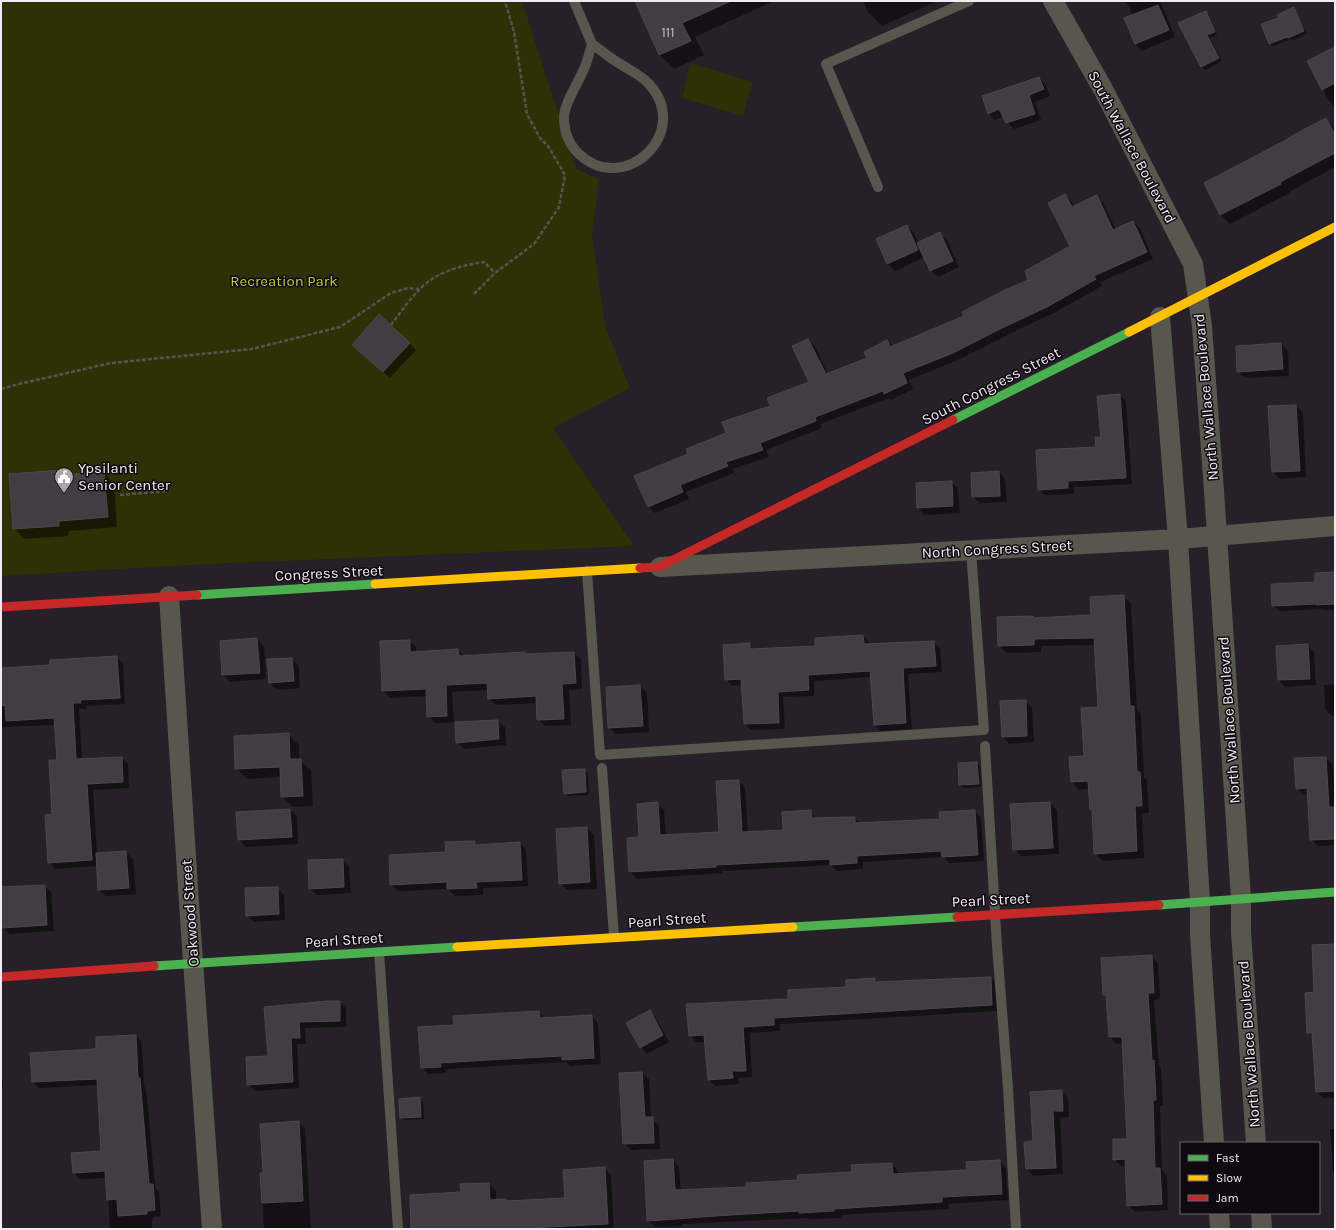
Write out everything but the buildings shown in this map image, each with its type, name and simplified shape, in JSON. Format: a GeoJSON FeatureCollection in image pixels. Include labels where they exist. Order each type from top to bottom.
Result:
{"type":"FeatureCollection","features":[{"type":"Feature","properties":{"kind":"street","name":"South Wallace Boulevard"},"geometry":{"type":"LineString","coordinates":[[1053,1],[1103,89],[1193,264],[1197,298]]}},
{"type":"Feature","properties":{"kind":"street","name":"South Congress Street"},"geometry":{"type":"LineString","coordinates":[[659,567],[1160,317],[1335,227]]}},
{"type":"Feature","properties":{"kind":"street","name":"North Wallace Boulevard"},"geometry":{"type":"LineString","coordinates":[[1197,298],[1202,326],[1217,536],[1256,1142]]}},
{"type":"Feature","properties":{"kind":"street"},"geometry":{"type":"LineString","coordinates":[[1160,317],[1178,539],[1200,902],[1200,935],[1214,1142]]}},
{"type":"Feature","properties":{"kind":"street","name":"North Congress Street"},"geometry":{"type":"LineString","coordinates":[[659,567],[1178,539],[1335,526]]}},
{"type":"Feature","properties":{"kind":"street","name":"Congress Street"},"geometry":{"type":"LineString","coordinates":[[1,607],[659,567]]}},
{"type":"Feature","properties":{"kind":"street","name":"Oakwood Street"},"geometry":{"type":"LineString","coordinates":[[170,596],[212,1229]]}},
{"type":"Feature","properties":{"kind":"street","name":"Pearl Street"},"geometry":{"type":"LineString","coordinates":[[1,977],[194,963],[1200,902],[1335,892]]}},
{"type":"Feature","properties":{"kind":"street"},"geometry":{"type":"LineString","coordinates":[[1219,1214],[1220,1229]]}},
{"type":"Feature","properties":{"kind":"street"},"geometry":{"type":"LineString","coordinates":[[1261,1214],[1262,1229]]}},
{"type":"Feature","properties":{"kind":"lane"},"geometry":{"type":"LineString","coordinates":[[574,1],[592,44],[649,84],[658,97],[663,113],[662,129],[656,144],[645,157],[631,165],[615,168],[599,166],[584,159],[573,147],[566,133],[564,116],[569,101],[583,72],[592,44]]}},
{"type":"Feature","properties":{"kind":"lane"},"geometry":{"type":"LineString","coordinates":[[878,187],[826,64],[969,1]]}},
{"type":"Feature","properties":{"kind":"lane"},"geometry":{"type":"LineString","coordinates":[[587,571],[600,755],[984,730],[971,550]]}},
{"type":"Feature","properties":{"kind":"lane"},"geometry":{"type":"LineString","coordinates":[[985,746],[1016,1229]]}},
{"type":"Feature","properties":{"kind":"lane"},"geometry":{"type":"LineString","coordinates":[[602,768],[614,937]]}},
{"type":"Feature","properties":{"kind":"lane"},"geometry":{"type":"LineString","coordinates":[[379,952],[398,1229]]}},
{"type":"Feature","properties":{"kind":"path"},"geometry":{"type":"LineString","coordinates":[[474,294],[495,273],[534,244],[559,207],[565,175],[548,146],[540,138],[527,114],[514,32],[505,1]]}},
{"type":"Feature","properties":{"kind":"path"},"geometry":{"type":"LineString","coordinates":[[391,325],[420,289],[431,280],[464,265],[484,262],[495,273]]}},
{"type":"Feature","properties":{"kind":"path"},"geometry":{"type":"LineString","coordinates":[[1,389],[111,363],[252,349],[340,327],[391,294],[408,288],[420,289]]}},
{"type":"Feature","properties":{"kind":"path"},"geometry":{"type":"LineString","coordinates":[[120,495],[166,491]]}},
{"type":"Feature","properties":{"kind":"green space","name":"Recreation Park"},"geometry":{"type":"Polygon","coordinates":[[[1,1],[522,1],[576,169],[599,179],[592,234],[605,326],[630,388],[553,428],[634,546],[188,565],[1,576],[1,1]]]}},
{"type":"Feature","properties":{"kind":"green space"},"geometry":{"type":"Polygon","coordinates":[[[691,63],[753,82],[743,116],[682,98],[691,63]]]}},
{"type":"Feature","properties":{"kind":"traffic: fast"},"geometry":{"type":"LineString","coordinates":[[953,420],[1129,332]]}},
{"type":"Feature","properties":{"kind":"traffic: fast"},"geometry":{"type":"LineString","coordinates":[[197,595],[375,584]]}},
{"type":"Feature","properties":{"kind":"traffic: fast"},"geometry":{"type":"LineString","coordinates":[[1159,905],[1335,892]]}},
{"type":"Feature","properties":{"kind":"traffic: fast"},"geometry":{"type":"LineString","coordinates":[[793,927],[957,917]]}},
{"type":"Feature","properties":{"kind":"traffic: fast"},"geometry":{"type":"LineString","coordinates":[[154,966],[457,947]]}},
{"type":"Feature","properties":{"kind":"traffic: slow"},"geometry":{"type":"LineString","coordinates":[[1129,332],[1335,227]]}},
{"type":"Feature","properties":{"kind":"traffic: slow"},"geometry":{"type":"LineString","coordinates":[[375,584],[640,568]]}},
{"type":"Feature","properties":{"kind":"traffic: slow"},"geometry":{"type":"LineString","coordinates":[[457,947],[793,927]]}},
{"type":"Feature","properties":{"kind":"traffic: jam"},"geometry":{"type":"LineString","coordinates":[[640,568],[659,567],[953,420]]}},
{"type":"Feature","properties":{"kind":"traffic: jam"},"geometry":{"type":"LineString","coordinates":[[1,607],[197,595]]}},
{"type":"Feature","properties":{"kind":"traffic: jam"},"geometry":{"type":"LineString","coordinates":[[957,917],[1159,905]]}},
{"type":"Feature","properties":{"kind":"traffic: jam"},"geometry":{"type":"LineString","coordinates":[[1,977],[154,966]]}},
{"type":"Feature","properties":{"kind":"place","name":"Ypsilanti Senior Center"},"geometry":{"type":"Point","coordinates":[64,494]}}]}
